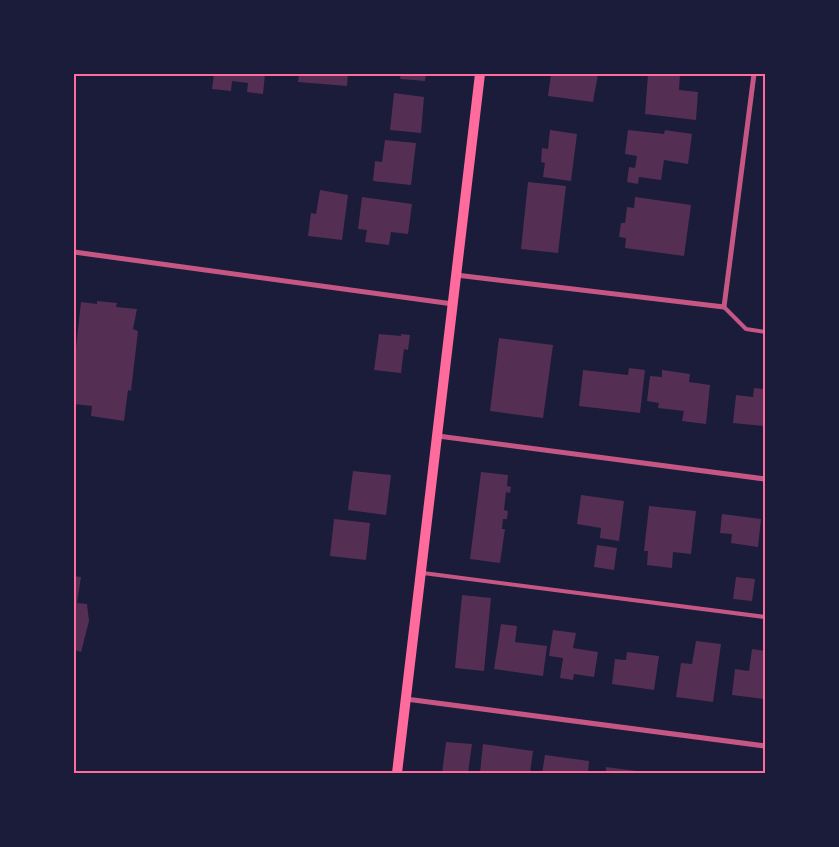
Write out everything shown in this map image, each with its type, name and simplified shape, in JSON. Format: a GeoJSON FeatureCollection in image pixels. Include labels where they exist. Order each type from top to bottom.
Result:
{"type":"FeatureCollection","features":[{"type":"Feature","properties":{"kind":"main road"},"geometry":{"type":"LineString","coordinates":[[397,773],[480,74]]}},
{"type":"Feature","properties":{"kind":"street"},"geometry":{"type":"LineString","coordinates":[[456,275],[724,306],[754,74]]}},
{"type":"Feature","properties":{"kind":"street"},"geometry":{"type":"LineString","coordinates":[[74,252],[453,304]]}},
{"type":"Feature","properties":{"kind":"street"},"geometry":{"type":"LineString","coordinates":[[437,436],[765,479]]}},
{"type":"Feature","properties":{"kind":"street"},"geometry":{"type":"LineString","coordinates":[[406,698],[765,746]]}},
{"type":"Feature","properties":{"kind":"lane"},"geometry":{"type":"LineString","coordinates":[[724,306],[746,329],[765,332]]}},
{"type":"Feature","properties":{"kind":"lane"},"geometry":{"type":"LineString","coordinates":[[421,572],[765,617]]}},
{"type":"Feature","properties":{"kind":"building"},"geometry":{"type":"Polygon","coordinates":[[[214,74],[265,74],[263,94],[247,92],[248,83],[232,81],[231,91],[212,89],[214,74]]]}},
{"type":"Feature","properties":{"kind":"building"},"geometry":{"type":"Polygon","coordinates":[[[299,74],[348,74],[347,86],[298,82],[299,74]]]}},
{"type":"Feature","properties":{"kind":"building"},"geometry":{"type":"Polygon","coordinates":[[[401,74],[426,74],[425,81],[400,79],[401,74]]]}},
{"type":"Feature","properties":{"kind":"building"},"geometry":{"type":"Polygon","coordinates":[[[551,74],[598,74],[593,102],[548,96],[551,74]]]}},
{"type":"Feature","properties":{"kind":"building"},"geometry":{"type":"Polygon","coordinates":[[[648,74],[680,74],[679,90],[698,92],[696,120],[645,114],[648,74]]]}},
{"type":"Feature","properties":{"kind":"building"},"geometry":{"type":"Polygon","coordinates":[[[394,93],[424,97],[421,133],[390,130],[394,93]]]}},
{"type":"Feature","properties":{"kind":"building"},"geometry":{"type":"Polygon","coordinates":[[[550,130],[577,134],[571,181],[543,177],[545,163],[541,162],[542,148],[548,149],[550,130]]]}},
{"type":"Feature","properties":{"kind":"building"},"geometry":{"type":"Polygon","coordinates":[[[628,130],[664,134],[665,130],[692,134],[688,164],[664,160],[661,180],[639,177],[638,184],[627,182],[629,167],[635,168],[637,156],[625,154],[628,130]]]}},
{"type":"Feature","properties":{"kind":"building"},"geometry":{"type":"Polygon","coordinates":[[[385,140],[416,143],[411,185],[373,181],[375,161],[382,162],[385,140]]]}},
{"type":"Feature","properties":{"kind":"building"},"geometry":{"type":"Polygon","coordinates":[[[528,182],[566,186],[558,253],[521,249],[528,182]]]}},
{"type":"Feature","properties":{"kind":"building"},"geometry":{"type":"Polygon","coordinates":[[[320,190],[348,195],[342,240],[308,236],[311,213],[316,214],[320,190]]]}},
{"type":"Feature","properties":{"kind":"building"},"geometry":{"type":"Polygon","coordinates":[[[362,197],[412,204],[408,234],[391,232],[389,245],[365,242],[367,230],[358,229],[362,197]]]}},
{"type":"Feature","properties":{"kind":"building"},"geometry":{"type":"Polygon","coordinates":[[[635,197],[691,205],[684,256],[625,248],[626,238],[619,237],[621,223],[625,223],[627,207],[634,208],[635,197]]]}},
{"type":"Feature","properties":{"kind":"building"},"geometry":{"type":"Polygon","coordinates":[[[97,301],[117,303],[116,307],[137,309],[133,329],[138,331],[131,391],[128,390],[124,421],[91,416],[92,406],[74,404],[74,366],[81,302],[97,304],[97,301]]]}},
{"type":"Feature","properties":{"kind":"building"},"geometry":{"type":"Polygon","coordinates":[[[379,334],[410,335],[408,350],[404,349],[401,373],[374,370],[379,334]]]}},
{"type":"Feature","properties":{"kind":"building"},"geometry":{"type":"Polygon","coordinates":[[[499,338],[553,345],[543,418],[490,411],[499,338]]]}},
{"type":"Feature","properties":{"kind":"building"},"geometry":{"type":"Polygon","coordinates":[[[629,368],[645,370],[640,413],[579,406],[583,370],[628,375],[629,368]]]}},
{"type":"Feature","properties":{"kind":"building"},"geometry":{"type":"Polygon","coordinates":[[[662,370],[690,374],[689,382],[710,385],[706,424],[682,421],[684,411],[658,408],[659,403],[647,401],[650,376],[662,377],[662,370]]]}},
{"type":"Feature","properties":{"kind":"building"},"geometry":{"type":"Polygon","coordinates":[[[754,388],[765,389],[765,426],[733,423],[736,395],[753,397],[754,388]]]}},
{"type":"Feature","properties":{"kind":"building"},"geometry":{"type":"Polygon","coordinates":[[[353,471],[391,475],[386,515],[348,510],[353,471]]]}},
{"type":"Feature","properties":{"kind":"building"},"geometry":{"type":"Polygon","coordinates":[[[481,472],[508,475],[507,486],[511,487],[510,493],[506,492],[504,510],[508,511],[507,519],[503,519],[502,529],[505,529],[500,563],[470,559],[481,472]]]}},
{"type":"Feature","properties":{"kind":"building"},"geometry":{"type":"Polygon","coordinates":[[[581,495],[624,501],[619,541],[600,538],[601,528],[577,524],[581,495]]]}},
{"type":"Feature","properties":{"kind":"building"},"geometry":{"type":"Polygon","coordinates":[[[649,506],[696,511],[691,554],[673,552],[672,568],[647,565],[648,551],[644,551],[649,506]]]}},
{"type":"Feature","properties":{"kind":"building"},"geometry":{"type":"Polygon","coordinates":[[[722,514],[761,519],[758,547],[731,543],[732,534],[720,533],[722,514]]]}},
{"type":"Feature","properties":{"kind":"building"},"geometry":{"type":"Polygon","coordinates":[[[334,519],[370,523],[366,560],[330,556],[334,519]]]}},
{"type":"Feature","properties":{"kind":"building"},"geometry":{"type":"Polygon","coordinates":[[[597,545],[617,548],[614,570],[594,567],[597,545]]]}},
{"type":"Feature","properties":{"kind":"building"},"geometry":{"type":"Polygon","coordinates":[[[74,576],[81,577],[77,603],[87,604],[89,621],[81,652],[74,650],[74,576]]]}},
{"type":"Feature","properties":{"kind":"building"},"geometry":{"type":"Polygon","coordinates":[[[736,577],[755,579],[752,601],[733,599],[736,577]]]}},
{"type":"Feature","properties":{"kind":"building"},"geometry":{"type":"Polygon","coordinates":[[[462,595],[491,598],[484,671],[455,668],[462,595]]]}},
{"type":"Feature","properties":{"kind":"building"},"geometry":{"type":"Polygon","coordinates":[[[501,624],[517,626],[515,642],[547,646],[543,676],[494,669],[501,624]]]}},
{"type":"Feature","properties":{"kind":"building"},"geometry":{"type":"Polygon","coordinates":[[[553,630],[576,633],[573,648],[598,652],[594,677],[574,674],[573,680],[560,678],[563,658],[549,656],[553,630]]]}},
{"type":"Feature","properties":{"kind":"building"},"geometry":{"type":"Polygon","coordinates":[[[696,641],[721,644],[713,702],[676,697],[681,663],[692,664],[696,641]]]}},
{"type":"Feature","properties":{"kind":"building"},"geometry":{"type":"Polygon","coordinates":[[[752,649],[765,651],[765,699],[732,695],[735,669],[749,671],[752,649]]]}},
{"type":"Feature","properties":{"kind":"building"},"geometry":{"type":"Polygon","coordinates":[[[627,652],[659,656],[654,690],[612,684],[615,659],[626,660],[627,652]]]}},
{"type":"Feature","properties":{"kind":"building"},"geometry":{"type":"Polygon","coordinates":[[[446,742],[472,744],[468,773],[442,773],[446,742]]]}},
{"type":"Feature","properties":{"kind":"building"},"geometry":{"type":"Polygon","coordinates":[[[483,744],[533,751],[530,773],[480,773],[483,744]]]}},
{"type":"Feature","properties":{"kind":"building"},"geometry":{"type":"Polygon","coordinates":[[[545,755],[589,761],[588,773],[542,773],[545,755]]]}},
{"type":"Feature","properties":{"kind":"building"},"geometry":{"type":"Polygon","coordinates":[[[606,767],[644,772],[644,773],[606,773],[606,767]]]}}]}
